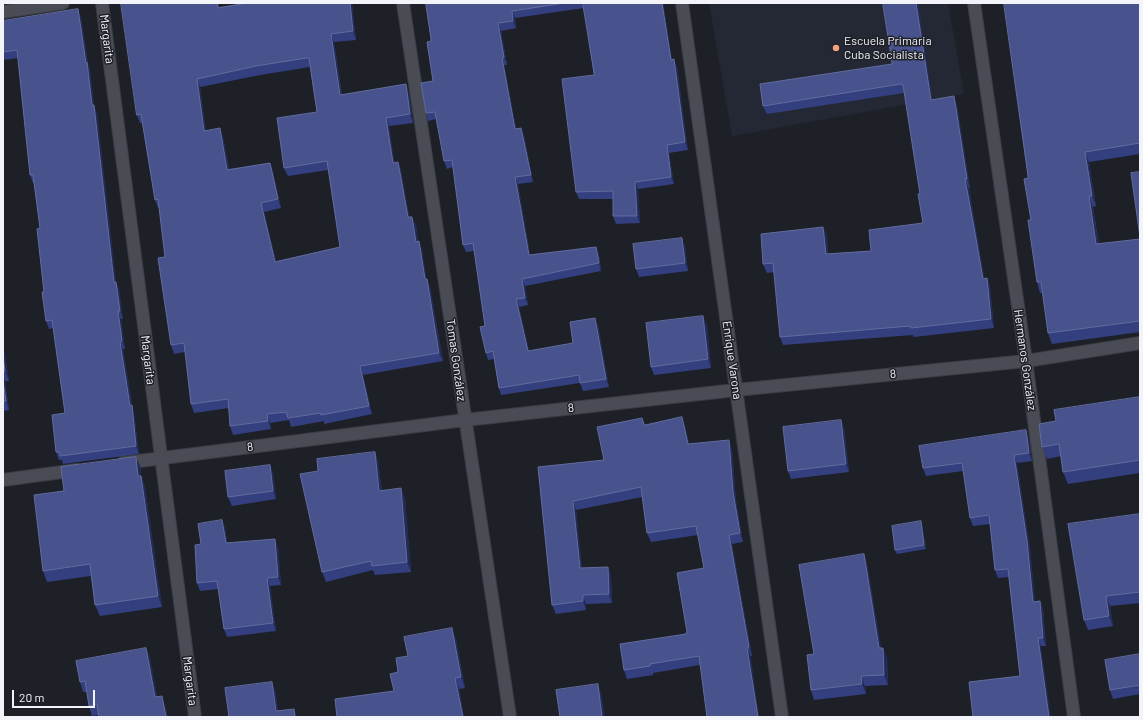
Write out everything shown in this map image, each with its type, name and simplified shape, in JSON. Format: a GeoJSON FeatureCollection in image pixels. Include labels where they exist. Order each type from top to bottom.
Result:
{"type":"FeatureCollection","features":[{"type":"Feature","properties":{"kind":"street"},"geometry":{"type":"LineString","coordinates":[[3,12],[63,3]]}},
{"type":"Feature","properties":{"kind":"street","name":"Margarita"},"geometry":{"type":"LineString","coordinates":[[102,3],[195,717]]}},
{"type":"Feature","properties":{"kind":"street","name":"Tomas González"},"geometry":{"type":"LineString","coordinates":[[403,3],[510,717]]}},
{"type":"Feature","properties":{"kind":"street","name":"Enrique Varona"},"geometry":{"type":"LineString","coordinates":[[682,3],[782,717]]}},
{"type":"Feature","properties":{"kind":"street","name":"Hermanos González"},"geometry":{"type":"LineString","coordinates":[[974,3],[1026,361],[1074,717]]}},
{"type":"Feature","properties":{"kind":"street","name":"8"},"geometry":{"type":"LineString","coordinates":[[114,465],[465,420],[736,390],[1026,361],[1140,343]]}},
{"type":"Feature","properties":{"kind":"street"},"geometry":{"type":"LineString","coordinates":[[3,480],[90,468]]}},
{"type":"Feature","properties":{"kind":"shaded area","name":"Escuela Primaria Cuba Socialista"},"geometry":{"type":"Polygon","coordinates":[[[709,3],[948,3],[964,94],[732,136],[709,3]]]}},
{"type":"Feature","properties":{"kind":"building"},"geometry":{"type":"Polygon","coordinates":[[[121,3],[217,3],[218,8],[247,3],[350,3],[353,31],[331,34],[340,95],[406,84],[410,114],[386,118],[393,163],[398,162],[408,217],[412,217],[416,242],[419,241],[439,353],[360,366],[369,406],[321,415],[321,413],[288,418],[286,412],[267,414],[268,421],[230,426],[228,399],[191,404],[184,343],[171,345],[158,258],[165,257],[158,199],[155,200],[141,114],[137,115],[121,3]],[[309,58],[256,66],[197,79],[204,131],[220,128],[227,170],[270,163],[278,199],[261,203],[275,262],[340,247],[327,161],[284,168],[277,118],[317,112],[309,58]]]}},
{"type":"Feature","properties":{"kind":"building"},"geometry":{"type":"Polygon","coordinates":[[[426,3],[565,3],[512,11],[513,21],[498,23],[504,57],[502,58],[515,129],[521,128],[531,175],[515,177],[529,255],[596,247],[599,263],[522,279],[525,298],[516,299],[528,351],[573,343],[570,322],[595,318],[606,379],[580,383],[579,375],[499,388],[493,351],[486,353],[480,327],[485,326],[473,243],[463,245],[452,160],[444,161],[435,112],[426,113],[421,83],[433,81],[427,42],[431,41],[426,3]]]}},
{"type":"Feature","properties":{"kind":"building"},"geometry":{"type":"Polygon","coordinates":[[[583,3],[662,3],[671,60],[674,59],[685,142],[667,145],[671,177],[635,182],[637,216],[613,216],[613,191],[576,192],[562,79],[594,75],[583,3]]]}},
{"type":"Feature","properties":{"kind":"building"},"geometry":{"type":"Polygon","coordinates":[[[883,3],[916,3],[931,100],[954,96],[967,179],[965,179],[983,279],[987,278],[991,319],[911,328],[910,326],[780,337],[773,263],[763,264],[761,234],[823,227],[826,254],[871,251],[869,230],[923,223],[903,85],[901,84],[763,106],[760,84],[892,64],[883,3]]]}},
{"type":"Feature","properties":{"kind":"building"},"geometry":{"type":"Polygon","coordinates":[[[1004,3],[1140,3],[1140,143],[1085,152],[1092,196],[1089,196],[1096,244],[1140,239],[1140,321],[1048,333],[1041,282],[1037,282],[1028,220],[1031,220],[1024,179],[1028,178],[1004,3]]]}},
{"type":"Feature","properties":{"kind":"building"},"geometry":{"type":"Polygon","coordinates":[[[78,9],[86,63],[87,62],[92,105],[94,105],[114,282],[116,282],[120,311],[118,311],[122,341],[120,342],[130,406],[132,405],[136,446],[60,456],[60,452],[56,452],[52,415],[65,413],[52,320],[46,321],[42,292],[44,292],[37,229],[40,228],[33,175],[30,175],[17,50],[3,52],[3,21],[78,9]]]}},
{"type":"Feature","properties":{"kind":"building"},"geometry":{"type":"Polygon","coordinates":[[[1140,172],[1140,237],[1131,173],[1140,172]]]}},
{"type":"Feature","properties":{"kind":"building"},"geometry":{"type":"Polygon","coordinates":[[[682,238],[685,263],[636,269],[633,244],[682,238]]]}},
{"type":"Feature","properties":{"kind":"building"},"geometry":{"type":"Polygon","coordinates":[[[703,316],[708,359],[651,367],[646,323],[703,316]]]}},
{"type":"Feature","properties":{"kind":"building"},"geometry":{"type":"Polygon","coordinates":[[[3,356],[5,371],[3,372],[3,356]]]}},
{"type":"Feature","properties":{"kind":"building"},"geometry":{"type":"Polygon","coordinates":[[[3,381],[6,401],[3,401],[3,381]]]}},
{"type":"Feature","properties":{"kind":"building"},"geometry":{"type":"Polygon","coordinates":[[[1140,397],[1140,460],[1063,472],[1059,444],[1042,447],[1039,424],[1056,421],[1054,410],[1140,397]]]}},
{"type":"Feature","properties":{"kind":"building"},"geometry":{"type":"Polygon","coordinates":[[[682,417],[688,444],[729,440],[733,492],[740,533],[729,535],[749,647],[747,648],[758,717],[707,717],[699,656],[624,670],[620,644],[686,634],[687,632],[677,573],[704,568],[696,526],[647,533],[641,487],[573,501],[580,568],[608,567],[609,594],[583,595],[583,601],[552,605],[538,467],[604,460],[597,427],[642,418],[644,425],[682,417]]]}},
{"type":"Feature","properties":{"kind":"building"},"geometry":{"type":"Polygon","coordinates":[[[841,420],[846,464],[788,471],[783,427],[841,420]]]}},
{"type":"Feature","properties":{"kind":"building"},"geometry":{"type":"Polygon","coordinates":[[[1026,430],[1029,453],[1014,455],[1027,541],[1033,602],[1040,601],[1043,638],[1038,638],[1049,717],[973,717],[969,682],[1020,676],[1008,569],[995,570],[989,515],[970,518],[962,463],[923,468],[919,446],[1026,430]]]}},
{"type":"Feature","properties":{"kind":"building"},"geometry":{"type":"Polygon","coordinates":[[[375,452],[379,491],[401,488],[407,562],[372,566],[371,561],[322,572],[300,474],[318,471],[317,459],[375,452]]]}},
{"type":"Feature","properties":{"kind":"building"},"geometry":{"type":"Polygon","coordinates":[[[136,457],[138,476],[141,476],[158,596],[95,605],[90,564],[43,571],[34,495],[64,491],[61,467],[136,457]]]}},
{"type":"Feature","properties":{"kind":"building"},"geometry":{"type":"Polygon","coordinates":[[[270,465],[273,491],[228,497],[225,471],[270,465]]]}},
{"type":"Feature","properties":{"kind":"building"},"geometry":{"type":"Polygon","coordinates":[[[1140,514],[1140,592],[1106,596],[1109,616],[1084,620],[1068,524],[1140,514]]]}},
{"type":"Feature","properties":{"kind":"building"},"geometry":{"type":"Polygon","coordinates":[[[222,520],[226,543],[275,539],[278,577],[267,578],[273,623],[224,629],[217,581],[197,583],[195,545],[201,544],[198,524],[222,520]]]}},
{"type":"Feature","properties":{"kind":"building"},"geometry":{"type":"Polygon","coordinates":[[[921,521],[924,545],[895,550],[892,526],[921,521]]]}},
{"type":"Feature","properties":{"kind":"building"},"geometry":{"type":"Polygon","coordinates":[[[864,554],[879,648],[883,648],[884,675],[861,676],[862,684],[811,690],[807,655],[814,654],[799,565],[864,554]]]}},
{"type":"Feature","properties":{"kind":"building"},"geometry":{"type":"Polygon","coordinates":[[[452,628],[461,677],[455,678],[463,717],[337,717],[335,699],[394,691],[390,674],[398,672],[396,658],[408,656],[404,637],[452,628]]]}},
{"type":"Feature","properties":{"kind":"building"},"geometry":{"type":"Polygon","coordinates":[[[146,648],[155,697],[162,696],[166,717],[99,717],[97,704],[89,706],[85,681],[80,682],[76,661],[146,648]]]}},
{"type":"Feature","properties":{"kind":"building"},"geometry":{"type":"Polygon","coordinates":[[[1140,654],[1140,685],[1110,690],[1105,660],[1140,654]]]}},
{"type":"Feature","properties":{"kind":"building"},"geometry":{"type":"Polygon","coordinates":[[[272,682],[276,711],[294,709],[295,717],[229,717],[225,688],[272,682]]]}},
{"type":"Feature","properties":{"kind":"building"},"geometry":{"type":"Polygon","coordinates":[[[598,684],[602,717],[560,717],[556,690],[598,684]]]}},
{"type":"Feature","properties":{"kind":"place","name":"Escuela Primaria Cuba Socialista"},"geometry":{"type":"Point","coordinates":[836,48]}}]}
